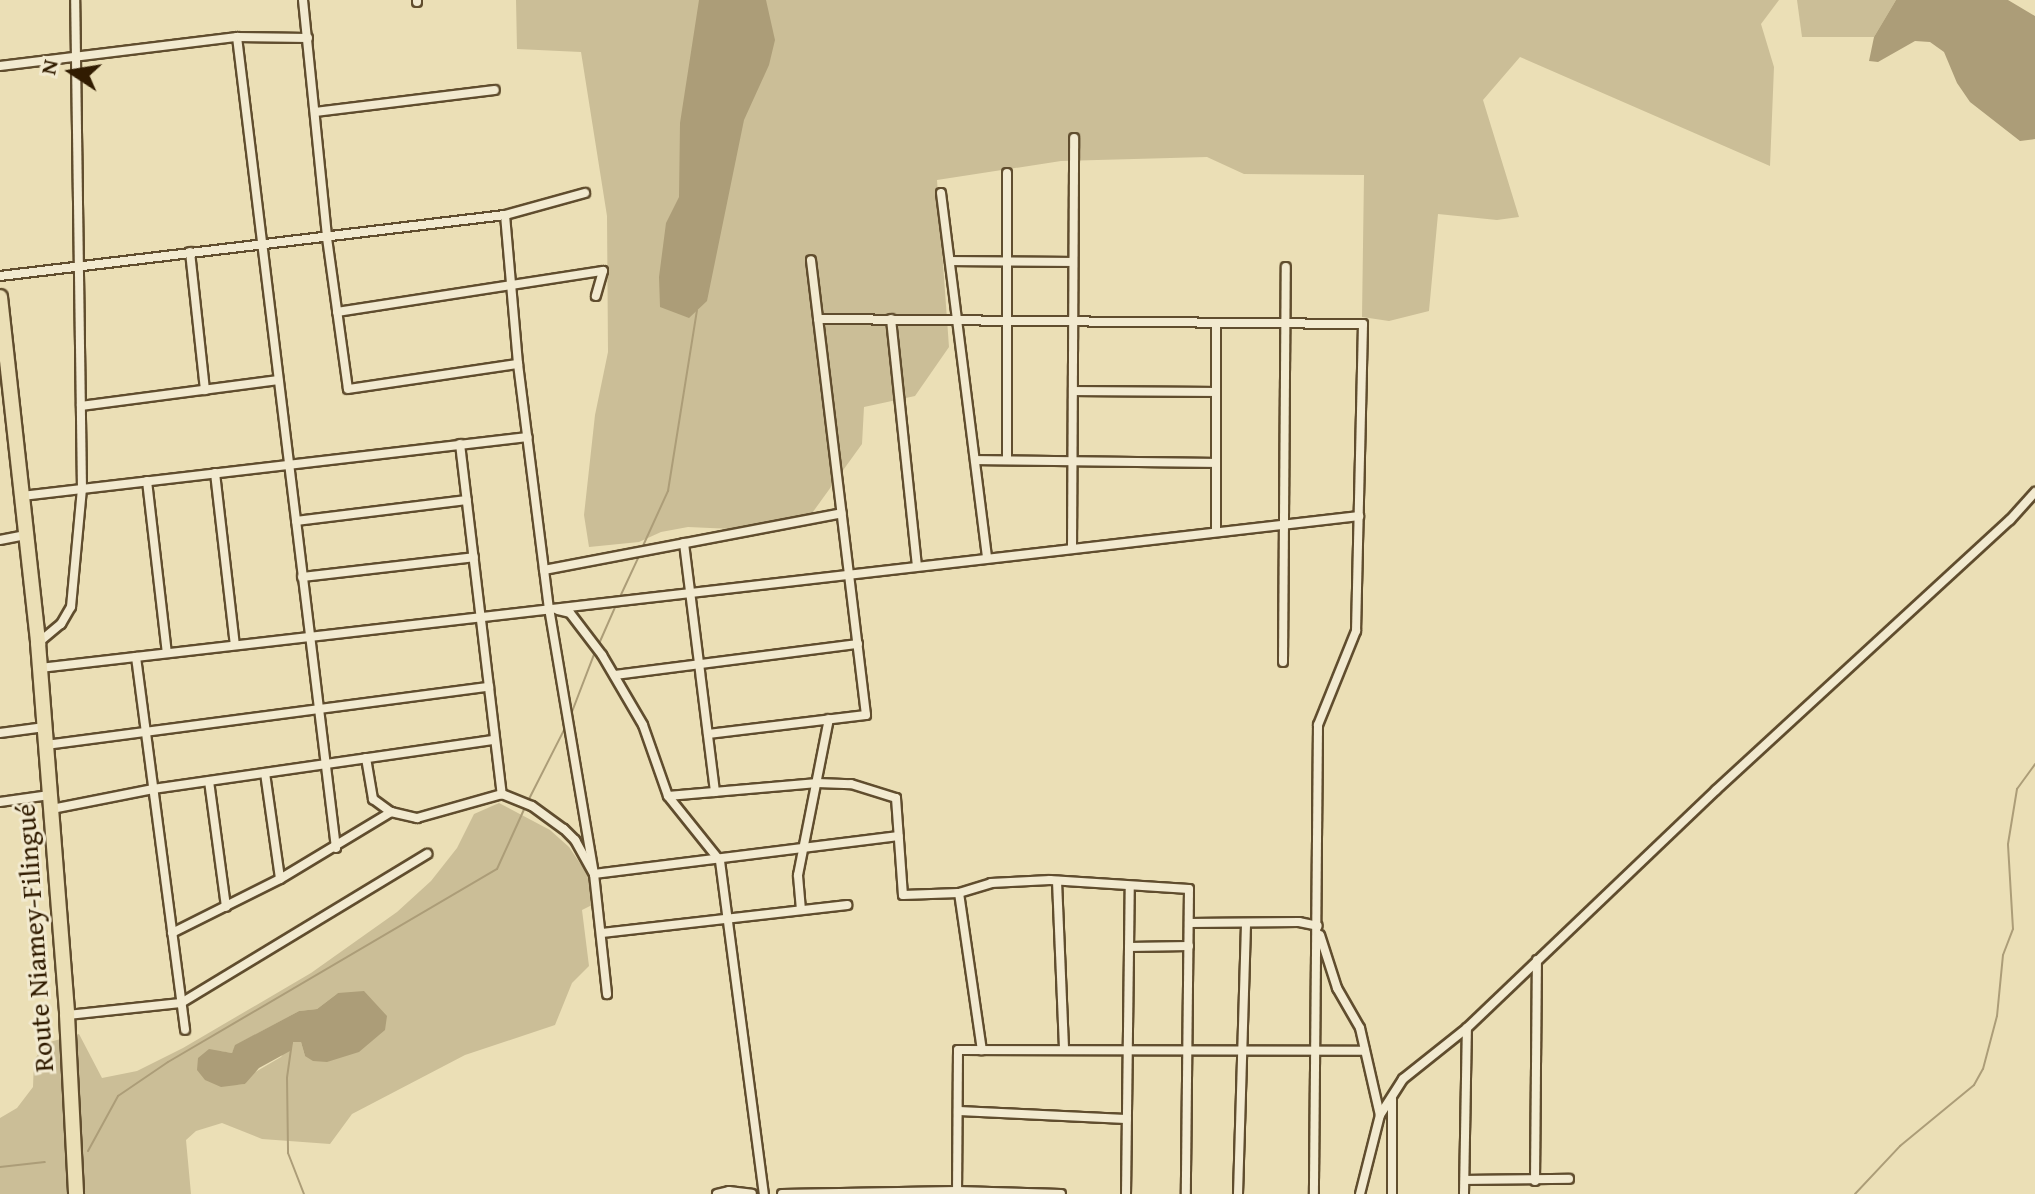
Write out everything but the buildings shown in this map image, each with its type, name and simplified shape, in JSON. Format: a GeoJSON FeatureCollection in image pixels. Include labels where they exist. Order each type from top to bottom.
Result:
{"type":"FeatureCollection","features":[{"type":"Feature","properties":{"kind":"main road","name":"Route Niamey-Filingué"},"geometry":{"type":"LineString","coordinates":[[0,297],[38,643],[67,1015],[76,1194]]}},
{"type":"Feature","properties":{"kind":"street"},"geometry":{"type":"LineString","coordinates":[[38,643],[61,624],[71,607],[82,489],[75,0]]}},
{"type":"Feature","properties":{"kind":"street"},"geometry":{"type":"LineString","coordinates":[[303,0],[327,238],[348,389],[518,364]]}},
{"type":"Feature","properties":{"kind":"street"},"geometry":{"type":"LineString","coordinates":[[237,37],[336,848]]}},
{"type":"Feature","properties":{"kind":"street"},"geometry":{"type":"LineString","coordinates":[[0,66],[237,37],[308,38]]}},
{"type":"Feature","properties":{"kind":"street"},"geometry":{"type":"LineString","coordinates":[[315,112],[495,90]]}},
{"type":"Feature","properties":{"kind":"street"},"geometry":{"type":"LineString","coordinates":[[1072,549],[1074,138]]}},
{"type":"Feature","properties":{"kind":"street"},"geometry":{"type":"LineString","coordinates":[[1007,173],[1007,460]]}},
{"type":"Feature","properties":{"kind":"street"},"geometry":{"type":"LineString","coordinates":[[0,276],[505,215],[585,193]]}},
{"type":"Feature","properties":{"kind":"street"},"geometry":{"type":"LineString","coordinates":[[941,193],[987,558]]}},
{"type":"Feature","properties":{"kind":"street"},"geometry":{"type":"LineString","coordinates":[[505,215],[518,364],[544,570],[594,874],[607,994]]}},
{"type":"Feature","properties":{"kind":"street"},"geometry":{"type":"LineString","coordinates":[[190,252],[205,390]]}},
{"type":"Feature","properties":{"kind":"street"},"geometry":{"type":"LineString","coordinates":[[708,734],[866,715],[811,260]]}},
{"type":"Feature","properties":{"kind":"street"},"geometry":{"type":"LineString","coordinates":[[950,261],[1073,262]]}},
{"type":"Feature","properties":{"kind":"street"},"geometry":{"type":"LineString","coordinates":[[1283,662],[1286,267]]}},
{"type":"Feature","properties":{"kind":"street"},"geometry":{"type":"LineString","coordinates":[[337,312],[603,271],[596,296]]}},
{"type":"Feature","properties":{"kind":"street"},"geometry":{"type":"LineString","coordinates":[[818,319],[1363,324],[1356,631],[1318,725],[1314,1194]]}},
{"type":"Feature","properties":{"kind":"street"},"geometry":{"type":"LineString","coordinates":[[891,319],[917,566]]}},
{"type":"Feature","properties":{"kind":"street"},"geometry":{"type":"LineString","coordinates":[[1216,323],[1216,532]]}},
{"type":"Feature","properties":{"kind":"street"},"geometry":{"type":"LineString","coordinates":[[81,406],[278,380]]}},
{"type":"Feature","properties":{"kind":"street"},"geometry":{"type":"LineString","coordinates":[[1073,391],[1216,392]]}},
{"type":"Feature","properties":{"kind":"street"},"geometry":{"type":"LineString","coordinates":[[22,496],[528,437]]}},
{"type":"Feature","properties":{"kind":"street"},"geometry":{"type":"LineString","coordinates":[[460,444],[502,794]]}},
{"type":"Feature","properties":{"kind":"street"},"geometry":{"type":"LineString","coordinates":[[975,460],[1216,463]]}},
{"type":"Feature","properties":{"kind":"street"},"geometry":{"type":"LineString","coordinates":[[215,473],[235,645]]}},
{"type":"Feature","properties":{"kind":"street"},"geometry":{"type":"LineString","coordinates":[[147,481],[167,653]]}},
{"type":"Feature","properties":{"kind":"street"},"geometry":{"type":"LineString","coordinates":[[1360,1194],[1380,1115],[1414,1068],[1467,1028],[2010,520],[2035,492]]}},
{"type":"Feature","properties":{"kind":"street"},"geometry":{"type":"LineString","coordinates":[[296,521],[467,500]]}},
{"type":"Feature","properties":{"kind":"street"},"geometry":{"type":"LineString","coordinates":[[544,570],[842,513]]}},
{"type":"Feature","properties":{"kind":"street"},"geometry":{"type":"LineString","coordinates":[[40,668],[1359,516]]}},
{"type":"Feature","properties":{"kind":"street"},"geometry":{"type":"LineString","coordinates":[[0,540],[26,535]]}},
{"type":"Feature","properties":{"kind":"street"},"geometry":{"type":"LineString","coordinates":[[684,543],[715,792]]}},
{"type":"Feature","properties":{"kind":"street"},"geometry":{"type":"LineString","coordinates":[[302,577],[474,557]]}},
{"type":"Feature","properties":{"kind":"street"},"geometry":{"type":"LineString","coordinates":[[549,608],[570,613],[615,675],[643,725],[668,796],[720,861],[764,1194]]}},
{"type":"Feature","properties":{"kind":"street"},"geometry":{"type":"LineString","coordinates":[[615,675],[858,644]]}},
{"type":"Feature","properties":{"kind":"street"},"geometry":{"type":"LineString","coordinates":[[136,657],[185,1030]]}},
{"type":"Feature","properties":{"kind":"street"},"geometry":{"type":"LineString","coordinates":[[46,745],[489,687]]}},
{"type":"Feature","properties":{"kind":"street"},"geometry":{"type":"LineString","coordinates":[[801,910],[798,875],[829,719]]}},
{"type":"Feature","properties":{"kind":"street"},"geometry":{"type":"LineString","coordinates":[[0,733],[45,727]]}},
{"type":"Feature","properties":{"kind":"street"},"geometry":{"type":"LineString","coordinates":[[0,802],[51,802],[495,740]]}},
{"type":"Feature","properties":{"kind":"street"},"geometry":{"type":"LineString","coordinates":[[366,758],[373,799],[391,812],[417,818],[502,794],[526,803],[564,829],[575,840],[594,874]]}},
{"type":"Feature","properties":{"kind":"street"},"geometry":{"type":"LineString","coordinates":[[265,773],[280,879]]}},
{"type":"Feature","properties":{"kind":"street"},"geometry":{"type":"LineString","coordinates":[[209,781],[226,907]]}},
{"type":"Feature","properties":{"kind":"street"},"geometry":{"type":"LineString","coordinates":[[668,796],[817,783],[851,784],[896,798],[903,895],[959,893],[991,883],[1057,881],[1189,889],[1186,1194]]}},
{"type":"Feature","properties":{"kind":"street"},"geometry":{"type":"LineString","coordinates":[[172,933],[280,879],[391,812]]}},
{"type":"Feature","properties":{"kind":"street"},"geometry":{"type":"LineString","coordinates":[[594,874],[720,861],[899,836]]}},
{"type":"Feature","properties":{"kind":"street"},"geometry":{"type":"LineString","coordinates":[[67,1015],[181,1003],[427,854]]}},
{"type":"Feature","properties":{"kind":"street"},"geometry":{"type":"LineString","coordinates":[[1057,881],[1064,1050]]}},
{"type":"Feature","properties":{"kind":"street"},"geometry":{"type":"LineString","coordinates":[[1126,1194],[1130,886]]}},
{"type":"Feature","properties":{"kind":"street"},"geometry":{"type":"LineString","coordinates":[[959,893],[982,1050]]}},
{"type":"Feature","properties":{"kind":"street"},"geometry":{"type":"LineString","coordinates":[[602,933],[847,905]]}},
{"type":"Feature","properties":{"kind":"street"},"geometry":{"type":"LineString","coordinates":[[1189,923],[1299,922],[1318,926]]}},
{"type":"Feature","properties":{"kind":"street"},"geometry":{"type":"LineString","coordinates":[[1238,1194],[1246,923]]}},
{"type":"Feature","properties":{"kind":"street"},"geometry":{"type":"LineString","coordinates":[[1318,926],[1337,988],[1350,1007],[1365,1051],[1380,1115]]}},
{"type":"Feature","properties":{"kind":"street"},"geometry":{"type":"LineString","coordinates":[[1129,947],[1189,946]]}},
{"type":"Feature","properties":{"kind":"street"},"geometry":{"type":"LineString","coordinates":[[1535,1181],[1537,960]]}},
{"type":"Feature","properties":{"kind":"street"},"geometry":{"type":"LineString","coordinates":[[1464,1194],[1467,1028]]}},
{"type":"Feature","properties":{"kind":"street"},"geometry":{"type":"LineString","coordinates":[[957,1192],[958,1050],[1365,1051]]}},
{"type":"Feature","properties":{"kind":"street"},"geometry":{"type":"LineString","coordinates":[[1392,1097],[1392,1194]]}},
{"type":"Feature","properties":{"kind":"street"},"geometry":{"type":"LineString","coordinates":[[958,1111],[1127,1119]]}},
{"type":"Feature","properties":{"kind":"street"},"geometry":{"type":"LineString","coordinates":[[1465,1180],[1569,1179]]}},
{"type":"Feature","properties":{"kind":"street"},"geometry":{"type":"LineString","coordinates":[[717,1194],[729,1191],[752,1194]]}},
{"type":"Feature","properties":{"kind":"street"},"geometry":{"type":"LineString","coordinates":[[782,1194],[1061,1194]]}},
{"type":"Feature","properties":{"kind":"shaded area"},"geometry":{"type":"Polygon","coordinates":[[[516,0],[1779,0],[1761,24],[1774,67],[1770,166],[1520,57],[1483,100],[1519,217],[1497,220],[1438,214],[1429,311],[1389,321],[1362,317],[1364,175],[1244,174],[1207,157],[1061,161],[937,180],[949,347],[915,396],[864,407],[862,444],[810,516],[732,529],[688,527],[661,532],[639,542],[589,547],[584,515],[595,415],[608,352],[607,216],[581,52],[517,49],[516,0]]]}},
{"type":"Feature","properties":{"kind":"shaded area"},"geometry":{"type":"Polygon","coordinates":[[[699,0],[766,0],[775,40],[769,65],[744,120],[707,301],[689,318],[660,307],[659,277],[666,223],[679,197],[680,123],[699,0]]]}},
{"type":"Feature","properties":{"kind":"shaded area"},"geometry":{"type":"Polygon","coordinates":[[[1797,0],[1896,0],[1874,37],[1802,37],[1797,0]]]}},
{"type":"Feature","properties":{"kind":"shaded area"},"geometry":{"type":"Polygon","coordinates":[[[1896,0],[2008,0],[2035,16],[2035,139],[2020,141],[1970,102],[1957,83],[1944,52],[1930,42],[1915,41],[1878,62],[1869,61],[1874,37],[1896,0]]]}},
{"type":"Feature","properties":{"kind":"shaded area"},"geometry":{"type":"Polygon","coordinates":[[[499,803],[550,830],[569,847],[590,878],[600,901],[582,910],[589,966],[572,983],[555,1025],[465,1055],[352,1114],[330,1144],[262,1139],[222,1123],[196,1131],[186,1140],[191,1194],[0,1194],[0,1118],[17,1108],[33,1087],[34,1060],[46,1043],[79,1034],[102,1078],[137,1071],[183,1048],[311,973],[397,912],[431,881],[457,848],[474,814],[499,803]],[[338,993],[317,1009],[299,1011],[236,1045],[232,1053],[219,1051],[235,1085],[245,1084],[250,1075],[281,1057],[292,1042],[301,1042],[305,1056],[338,993]]]}},
{"type":"Feature","properties":{"kind":"shaded area"},"geometry":{"type":"Polygon","coordinates":[[[364,991],[387,1016],[385,1030],[359,1052],[327,1062],[313,1061],[305,1056],[301,1042],[293,1042],[290,1051],[259,1068],[245,1084],[221,1087],[205,1080],[197,1070],[198,1058],[209,1049],[232,1053],[235,1045],[299,1011],[317,1009],[338,993],[364,991]]]}},
{"type":"Feature","properties":{"kind":"waterway"},"geometry":{"type":"LineString","coordinates":[[642,548],[668,491],[697,310]]}},
{"type":"Feature","properties":{"kind":"waterway"},"geometry":{"type":"LineString","coordinates":[[619,599],[640,554]]}},
{"type":"Feature","properties":{"kind":"waterway"},"geometry":{"type":"LineString","coordinates":[[598,646],[616,605]]}},
{"type":"Feature","properties":{"kind":"waterway"},"geometry":{"type":"LineString","coordinates":[[570,717],[595,652]]}},
{"type":"Feature","properties":{"kind":"waterway"},"geometry":{"type":"LineString","coordinates":[[529,799],[566,726]]}},
{"type":"Feature","properties":{"kind":"waterway"},"geometry":{"type":"LineString","coordinates":[[1855,1194],[1900,1146],[1974,1085],[1983,1069],[1997,1016],[2003,955],[2013,929],[2008,844],[2017,789],[2035,764]]}},
{"type":"Feature","properties":{"kind":"waterway"},"geometry":{"type":"LineString","coordinates":[[88,1151],[118,1096],[168,1062],[497,869],[526,805]]}},
{"type":"Feature","properties":{"kind":"waterway"},"geometry":{"type":"LineString","coordinates":[[292,1042],[287,1078],[288,1153],[304,1194]]}},
{"type":"Feature","properties":{"kind":"waterway"},"geometry":{"type":"LineString","coordinates":[[0,1167],[45,1162]]}}]}
